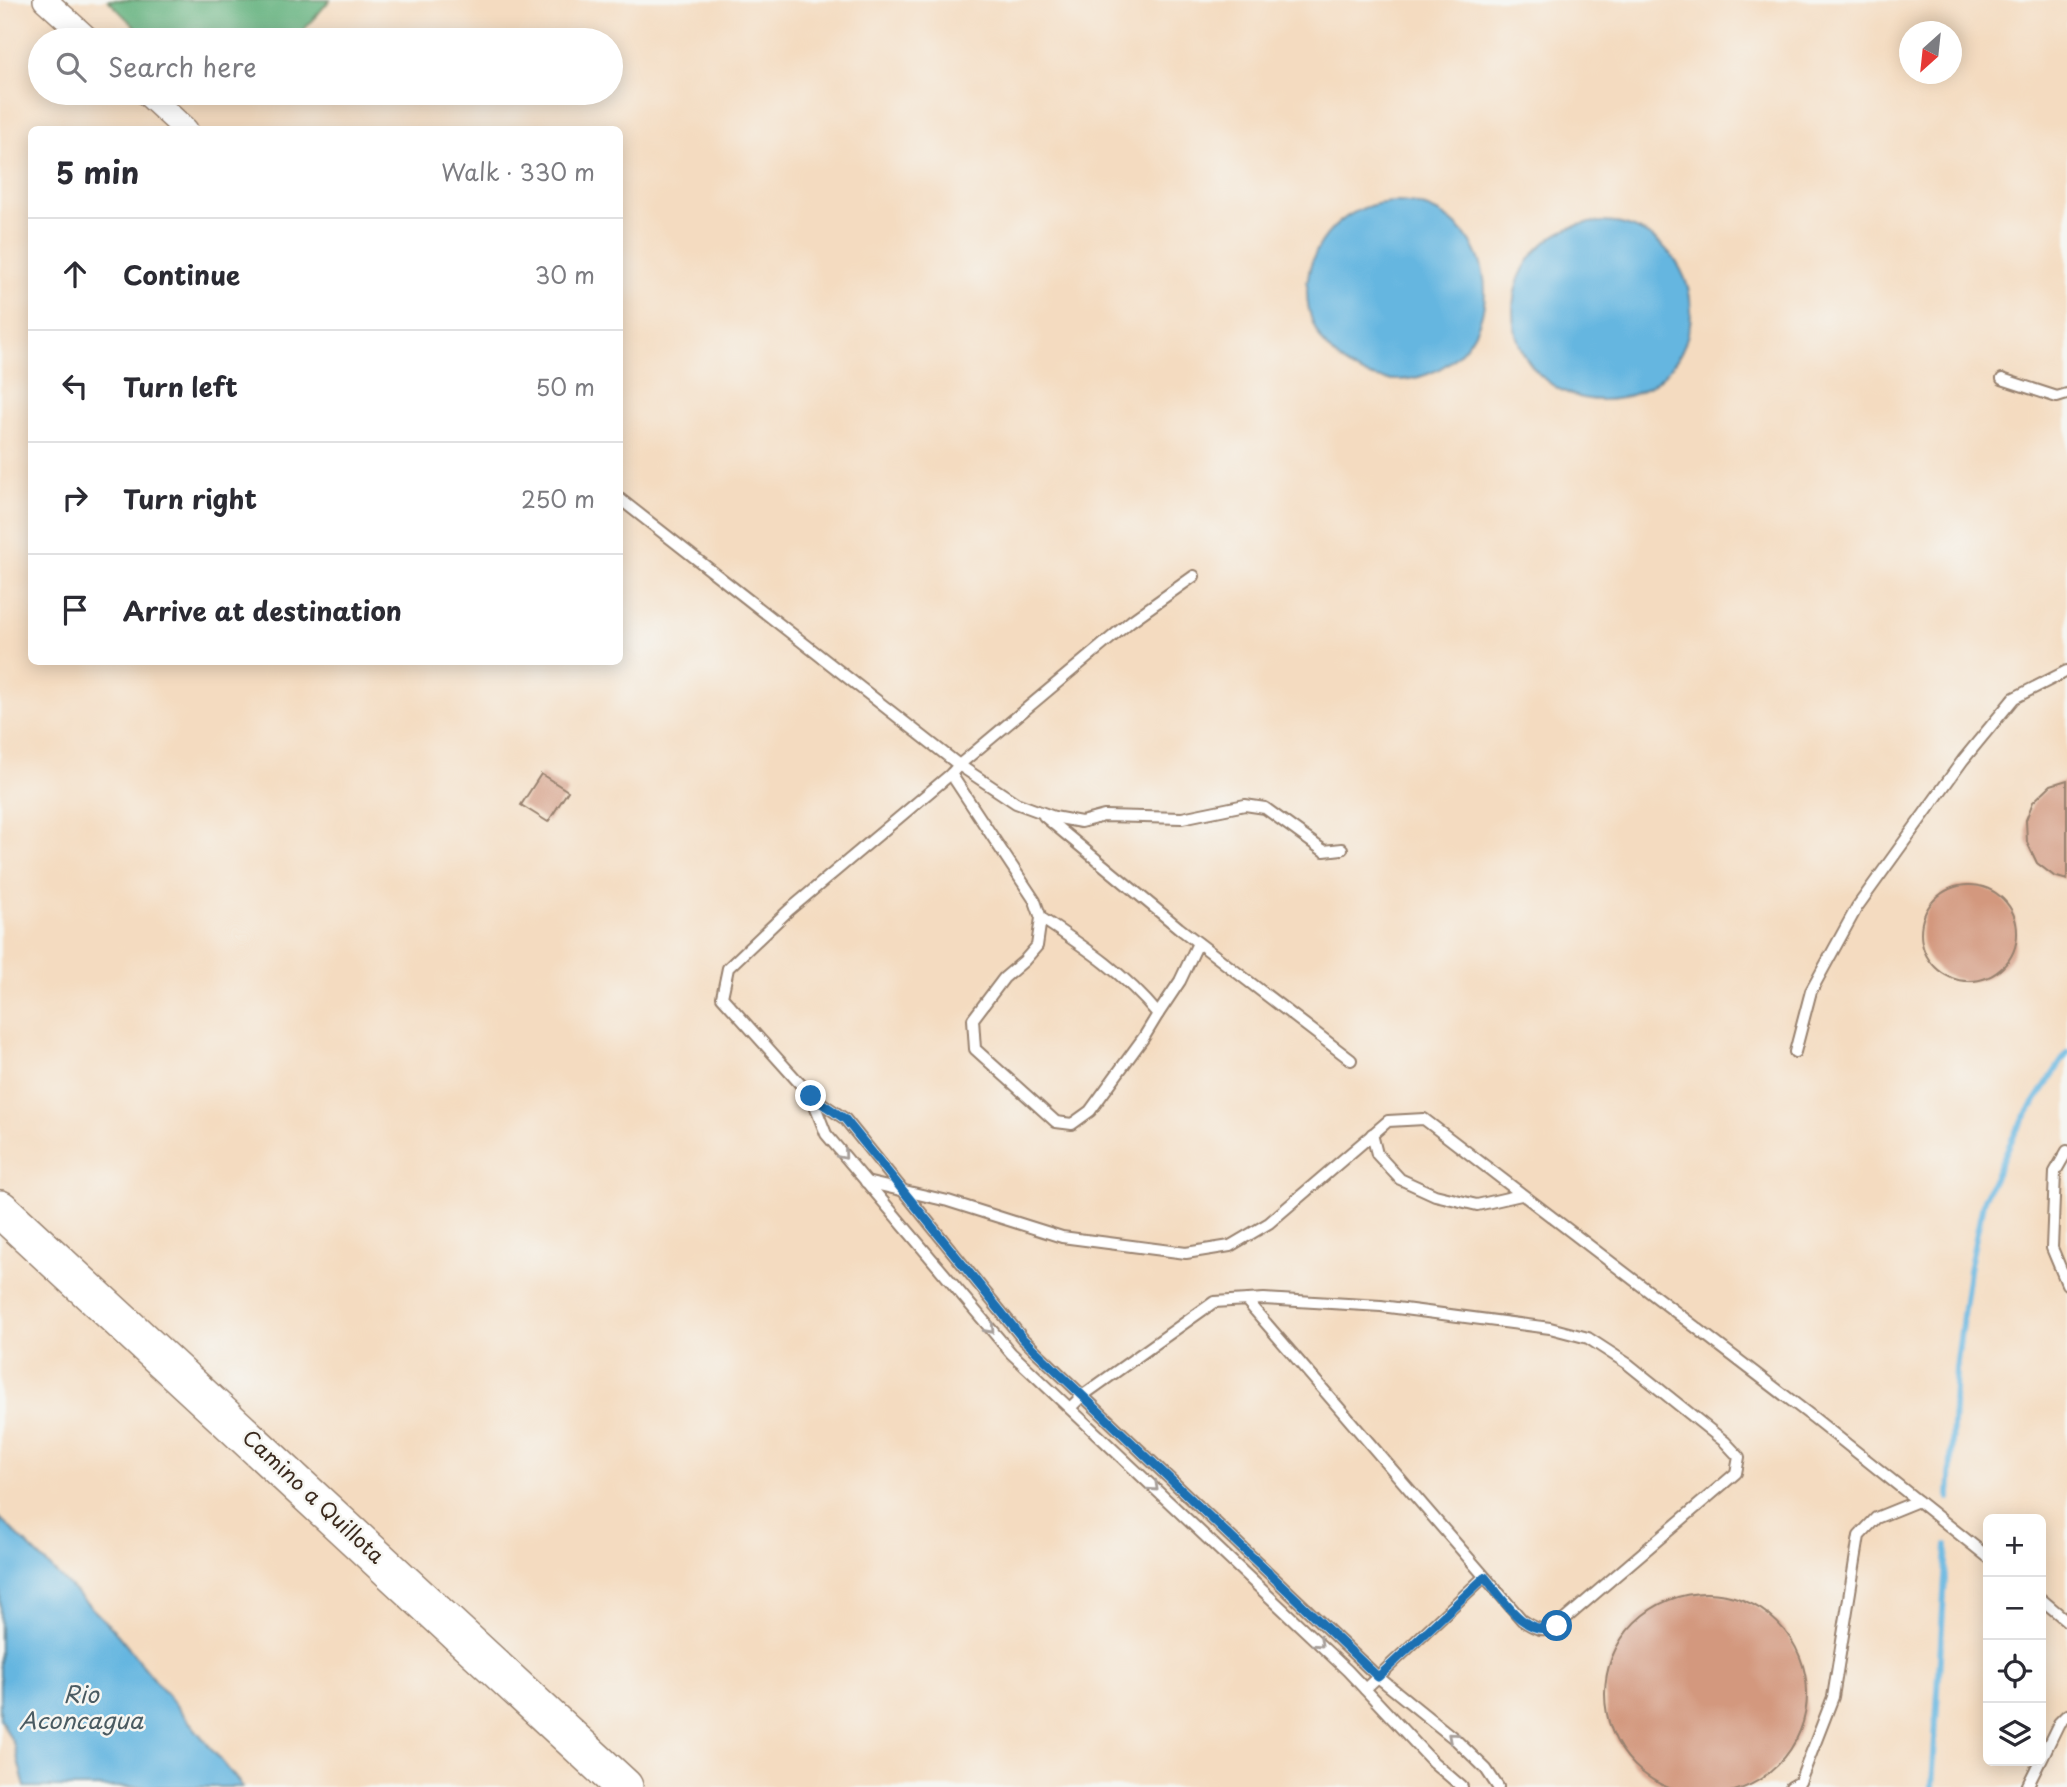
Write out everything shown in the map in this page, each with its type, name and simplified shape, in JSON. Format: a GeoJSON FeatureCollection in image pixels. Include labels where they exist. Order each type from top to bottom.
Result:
{"type":"FeatureCollection","features":[{"type":"Feature","properties":{"kind":"main road","name":"Camino a Quillota"},"geometry":{"type":"LineString","coordinates":[[0,1209],[624,1787]]}},
{"type":"Feature","properties":{"kind":"street"},"geometry":{"type":"LineString","coordinates":[[45,0],[76,28]]}},
{"type":"Feature","properties":{"kind":"street"},"geometry":{"type":"LineString","coordinates":[[159,105],[182,126]]}},
{"type":"Feature","properties":{"kind":"lane"},"geometry":{"type":"LineString","coordinates":[[2002,379],[2057,397],[2067,394]]}},
{"type":"Feature","properties":{"kind":"lane"},"geometry":{"type":"LineString","coordinates":[[623,501],[960,765],[1016,803],[1054,817],[1081,821],[1104,816],[1182,818],[1245,805],[1265,808],[1324,851],[1342,849]]}},
{"type":"Feature","properties":{"kind":"lane"},"geometry":{"type":"LineString","coordinates":[[1194,576],[1132,621],[789,910],[728,968],[722,997],[811,1096],[845,1119],[1023,1339],[1378,1677],[1456,1740],[1486,1769],[1497,1787]]}},
{"type":"Feature","properties":{"kind":"lane"},"geometry":{"type":"LineString","coordinates":[[1795,1052],[1811,991],[1865,896],[1963,760],[2014,698],[2067,671]]}},
{"type":"Feature","properties":{"kind":"lane"},"geometry":{"type":"LineString","coordinates":[[951,774],[1035,901],[1041,918],[1037,946],[1004,978],[973,1019],[975,1049],[1056,1122],[1072,1124],[1090,1111],[1144,1037],[1180,981],[1198,943]]}},
{"type":"Feature","properties":{"kind":"lane"},"geometry":{"type":"LineString","coordinates":[[1039,812],[1198,943],[1351,1060]]}},
{"type":"Feature","properties":{"kind":"lane"},"geometry":{"type":"LineString","coordinates":[[1041,918],[1102,958],[1141,994],[1158,1014]]}},
{"type":"Feature","properties":{"kind":"lane"},"geometry":{"type":"LineString","coordinates":[[811,1096],[826,1134],[1011,1353],[1365,1689],[1433,1762],[1462,1787]]}},
{"type":"Feature","properties":{"kind":"lane"},"geometry":{"type":"LineString","coordinates":[[866,1182],[900,1188],[1062,1237],[1186,1252],[1230,1247],[1269,1223],[1388,1121],[1424,1119],[1814,1418],[1983,1553]]}},
{"type":"Feature","properties":{"kind":"lane"},"geometry":{"type":"LineString","coordinates":[[1372,1134],[1377,1154],[1400,1178],[1435,1195],[1477,1205],[1521,1195]]}},
{"type":"Feature","properties":{"kind":"lane"},"geometry":{"type":"LineString","coordinates":[[2067,1151],[2055,1172],[2052,1248],[2067,1284]]}},
{"type":"Feature","properties":{"kind":"lane"},"geometry":{"type":"LineString","coordinates":[[1069,1408],[1213,1302],[1246,1300],[1264,1299],[1381,1306],[1550,1328],[1588,1338],[1628,1364],[1725,1442],[1739,1457],[1735,1473],[1557,1626],[1542,1630],[1522,1620],[1246,1300]]}},
{"type":"Feature","properties":{"kind":"lane"},"geometry":{"type":"LineString","coordinates":[[1791,1787],[1800,1782],[1833,1698],[1859,1536],[1876,1518],[1918,1501]]}},
{"type":"Feature","properties":{"kind":"lane"},"geometry":{"type":"LineString","coordinates":[[1365,1689],[1485,1577]]}},
{"type":"Feature","properties":{"kind":"lane"},"geometry":{"type":"LineString","coordinates":[[2046,1604],[2067,1620]]}},
{"type":"Feature","properties":{"kind":"lane"},"geometry":{"type":"LineString","coordinates":[[2046,1748],[2059,1723],[2067,1715]]}},
{"type":"Feature","properties":{"kind":"lane"},"geometry":{"type":"LineString","coordinates":[[2027,1787],[2037,1766]]}},
{"type":"Feature","properties":{"kind":"green space"},"geometry":{"type":"Polygon","coordinates":[[[108,0],[330,0],[306,28],[136,28],[108,0]]]}},
{"type":"Feature","properties":{"kind":"water"},"geometry":{"type":"Polygon","coordinates":[[[1396,202],[1430,208],[1459,228],[1479,257],[1485,291],[1479,325],[1459,354],[1430,374],[1396,380],[1362,374],[1333,354],[1313,325],[1307,291],[1313,257],[1333,228],[1362,208],[1396,202]]]}},
{"type":"Feature","properties":{"kind":"water"},"geometry":{"type":"Polygon","coordinates":[[[1602,222],[1636,229],[1665,248],[1684,277],[1691,311],[1684,345],[1665,374],[1636,393],[1602,400],[1568,393],[1539,374],[1520,345],[1513,311],[1520,277],[1539,248],[1568,229],[1602,222]]]}},
{"type":"Feature","properties":{"kind":"water","name":"Rio Aconcagua"},"geometry":{"type":"Polygon","coordinates":[[[0,1518],[113,1629],[243,1787],[25,1787],[14,1745],[0,1718],[0,1518]]]}},
{"type":"Feature","properties":{"kind":"building"},"geometry":{"type":"Polygon","coordinates":[[[541,774],[568,791],[548,822],[521,805],[541,774]]]}},
{"type":"Feature","properties":{"kind":"building"},"geometry":{"type":"Polygon","coordinates":[[[2067,780],[2067,880],[2054,876],[2037,863],[2027,842],[2026,820],[2033,802],[2051,785],[2067,780]]]}},
{"type":"Feature","properties":{"kind":"building"},"geometry":{"type":"Polygon","coordinates":[[[1960,885],[1978,885],[1996,893],[2009,906],[2017,924],[2014,952],[1996,973],[1978,981],[1960,981],[1942,973],[1929,960],[1921,942],[1921,924],[1929,906],[1942,893],[1960,885]]]}},
{"type":"Feature","properties":{"kind":"building"},"geometry":{"type":"Polygon","coordinates":[[[1686,1595],[1726,1595],[1762,1610],[1790,1638],[1805,1674],[1805,1714],[1790,1750],[1762,1778],[1742,1788],[1670,1788],[1650,1778],[1622,1750],[1607,1714],[1607,1674],[1622,1638],[1650,1610],[1686,1595]]]}},
{"type":"Feature","properties":{"kind":"waterway"},"geometry":{"type":"LineString","coordinates":[[1949,1498],[1956,1369],[1969,1270],[1984,1199],[2016,1131],[2067,1053]]}},
{"type":"Feature","properties":{"kind":"waterway"},"geometry":{"type":"LineString","coordinates":[[1932,1787],[1947,1545]]}},
{"type":"Feature","properties":{"kind":"route"},"geometry":{"type":"LineString","coordinates":[[811,1096],[845,1119],[1023,1339],[1378,1677],[1485,1577],[1531,1627],[1548,1630],[1557,1626]]}}]}
